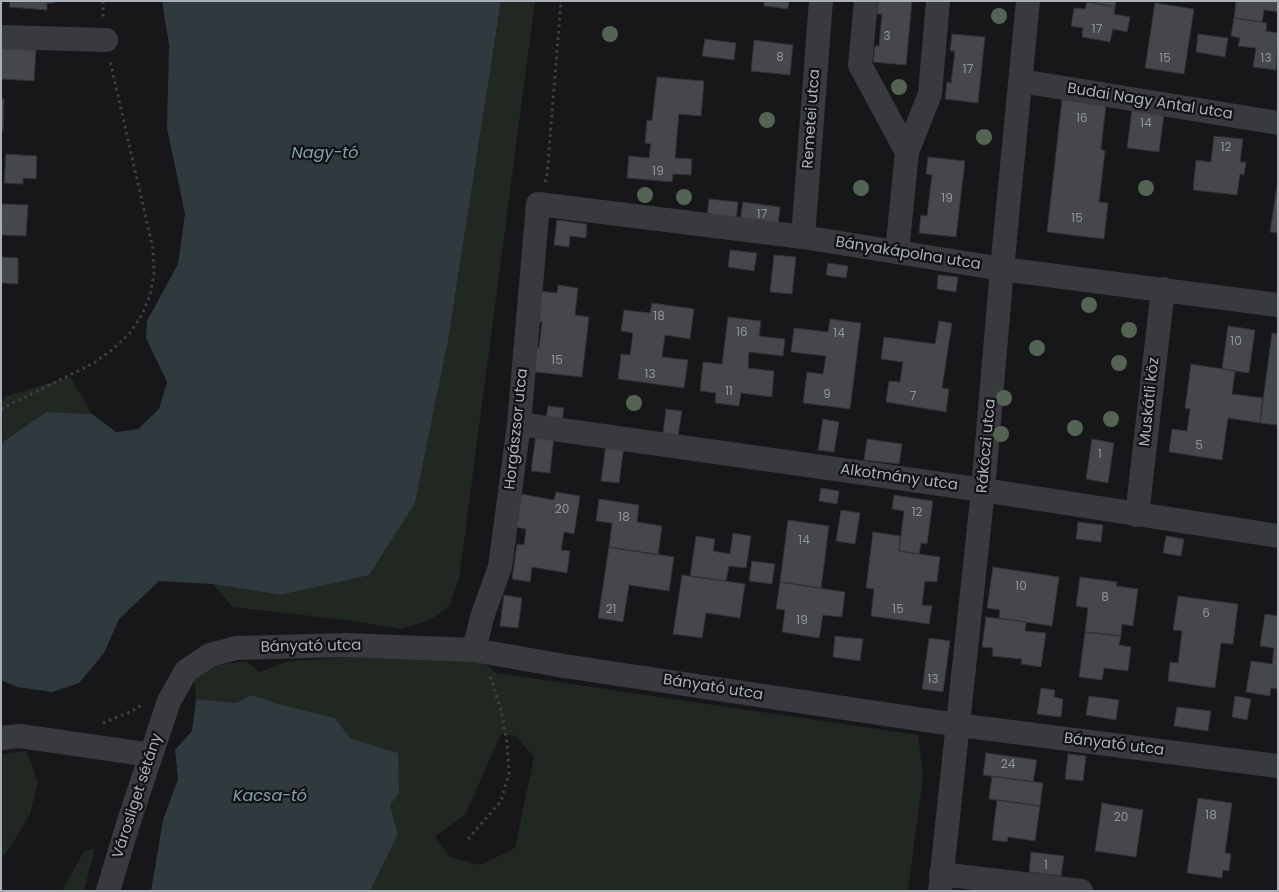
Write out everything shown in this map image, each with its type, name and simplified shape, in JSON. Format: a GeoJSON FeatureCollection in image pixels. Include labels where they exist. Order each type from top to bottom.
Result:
{"type":"FeatureCollection","features":[{"type":"Feature","properties":{"kind":"street","name":"Remetei utca"},"geometry":{"type":"LineString","coordinates":[[803,237],[821,1]]}},
{"type":"Feature","properties":{"kind":"street"},"geometry":{"type":"LineString","coordinates":[[866,1],[860,65],[907,152]]}},
{"type":"Feature","properties":{"kind":"street"},"geometry":{"type":"LineString","coordinates":[[897,252],[907,152],[930,94],[938,1]]}},
{"type":"Feature","properties":{"kind":"street","name":"Rákóczi utca"},"geometry":{"type":"LineString","coordinates":[[941,882],[983,490],[1028,1]]}},
{"type":"Feature","properties":{"kind":"street"},"geometry":{"type":"LineString","coordinates":[[1,37],[106,40]]}},
{"type":"Feature","properties":{"kind":"street","name":"Budai Nagy Antal utca"},"geometry":{"type":"LineString","coordinates":[[1021,81],[1278,123]]}},
{"type":"Feature","properties":{"kind":"street","name":"Bányakápolna utca"},"geometry":{"type":"LineString","coordinates":[[538,204],[803,237],[1002,269],[1278,305]]}},
{"type":"Feature","properties":{"kind":"street","name":"Horgászsor utca"},"geometry":{"type":"LineString","coordinates":[[474,650],[482,617],[500,567],[519,424],[538,204]]}},
{"type":"Feature","properties":{"kind":"street","name":"Muskátli köz"},"geometry":{"type":"LineString","coordinates":[[1137,515],[1162,289]]}},
{"type":"Feature","properties":{"kind":"street","name":"Alkotmány utca"},"geometry":{"type":"LineString","coordinates":[[519,424],[983,490],[1278,536]]}},
{"type":"Feature","properties":{"kind":"street","name":"Bányató utca"},"geometry":{"type":"LineString","coordinates":[[169,701],[186,671],[210,655],[236,648],[346,645],[474,650],[573,667],[958,725],[1278,766]]}},
{"type":"Feature","properties":{"kind":"street","name":"Városliget sétány"},"geometry":{"type":"LineString","coordinates":[[108,891],[169,701]]}},
{"type":"Feature","properties":{"kind":"street"},"geometry":{"type":"LineString","coordinates":[[1,738],[20,736],[151,755]]}},
{"type":"Feature","properties":{"kind":"street"},"geometry":{"type":"LineString","coordinates":[[941,882],[1081,891]]}},
{"type":"Feature","properties":{"kind":"path"},"geometry":{"type":"LineString","coordinates":[[1,409],[94,363],[113,349],[129,334],[142,315],[150,295],[154,274],[153,249],[106,40],[103,1]]}},
{"type":"Feature","properties":{"kind":"path"},"geometry":{"type":"LineString","coordinates":[[538,204],[547,176],[561,1]]}},
{"type":"Feature","properties":{"kind":"path"},"geometry":{"type":"LineString","coordinates":[[468,839],[501,800],[509,773],[507,742],[501,710],[491,679],[474,650]]}},
{"type":"Feature","properties":{"kind":"shaded area"},"geometry":{"type":"Polygon","coordinates":[[[501,1],[535,1],[459,579],[449,606],[430,620],[400,629],[354,621],[233,607],[213,584],[280,595],[415,503],[448,341],[501,1]]]}},
{"type":"Feature","properties":{"kind":"shaded area"},"geometry":{"type":"Polygon","coordinates":[[[70,377],[92,414],[46,412],[4,441],[1,446],[1,402],[7,396],[70,377]]]}},
{"type":"Feature","properties":{"kind":"shaded area"},"geometry":{"type":"Polygon","coordinates":[[[408,654],[473,655],[496,673],[918,735],[923,776],[908,891],[370,891],[398,834],[390,805],[398,753],[350,738],[335,718],[252,695],[236,703],[196,699],[194,680],[214,666],[245,661],[260,672],[289,661],[408,654]],[[501,734],[465,815],[435,836],[450,857],[480,865],[515,848],[534,757],[516,736],[501,734]]]}},
{"type":"Feature","properties":{"kind":"shaded area"},"geometry":{"type":"Polygon","coordinates":[[[26,751],[38,782],[30,814],[1,859],[1,754],[26,751]]]}},
{"type":"Feature","properties":{"kind":"shaded area"},"geometry":{"type":"Polygon","coordinates":[[[95,848],[84,891],[62,891],[84,851],[95,848]]]}},
{"type":"Feature","properties":{"kind":"water","name":"Nagy-tó"},"geometry":{"type":"Polygon","coordinates":[[[162,1],[501,1],[448,341],[415,503],[369,575],[280,595],[213,584],[159,581],[119,619],[104,653],[79,683],[52,692],[17,687],[1,680],[1,446],[4,441],[46,412],[92,414],[116,432],[138,429],[159,409],[167,382],[146,338],[147,321],[178,264],[185,214],[167,128],[169,45],[162,1]]]}},
{"type":"Feature","properties":{"kind":"water","name":"Kacsa-tó"},"geometry":{"type":"Polygon","coordinates":[[[252,695],[335,718],[350,738],[398,753],[399,793],[390,805],[398,834],[370,891],[151,891],[163,820],[178,779],[175,750],[192,731],[196,699],[236,703],[252,695]]]}},
{"type":"Feature","properties":{"kind":"building"},"geometry":{"type":"Polygon","coordinates":[[[10,1],[54,1],[54,3],[47,3],[47,10],[9,7],[10,1]]]}},
{"type":"Feature","properties":{"kind":"building"},"geometry":{"type":"Polygon","coordinates":[[[764,1],[789,1],[788,9],[764,6],[764,1]]]}},
{"type":"Feature","properties":{"kind":"building"},"geometry":{"type":"Polygon","coordinates":[[[878,1],[912,1],[906,65],[873,62],[875,46],[879,46],[882,14],[877,14],[878,1]]]}},
{"type":"Feature","properties":{"kind":"building"},"geometry":{"type":"Polygon","coordinates":[[[1087,1],[1116,1],[1115,7],[1087,1]]]}},
{"type":"Feature","properties":{"kind":"building"},"geometry":{"type":"Polygon","coordinates":[[[1236,1],[1278,1],[1278,12],[1264,10],[1262,22],[1234,18],[1236,1]]]}},
{"type":"Feature","properties":{"kind":"building"},"geometry":{"type":"Polygon","coordinates":[[[1087,2],[1115,7],[1114,14],[1130,17],[1127,32],[1113,29],[1110,42],[1082,37],[1083,28],[1071,26],[1074,8],[1085,9],[1087,2]]]}},
{"type":"Feature","properties":{"kind":"building"},"geometry":{"type":"Polygon","coordinates":[[[1155,3],[1194,9],[1184,74],[1145,68],[1155,3]]]}},
{"type":"Feature","properties":{"kind":"building"},"geometry":{"type":"Polygon","coordinates":[[[1234,18],[1267,23],[1266,31],[1278,33],[1276,70],[1253,67],[1256,48],[1238,46],[1240,38],[1231,36],[1234,18]]]}},
{"type":"Feature","properties":{"kind":"building"},"geometry":{"type":"Polygon","coordinates":[[[952,34],[985,37],[978,103],[945,99],[947,82],[951,83],[955,51],[950,51],[952,34]]]}},
{"type":"Feature","properties":{"kind":"building"},"geometry":{"type":"Polygon","coordinates":[[[1198,34],[1228,38],[1225,57],[1196,52],[1198,34]]]}},
{"type":"Feature","properties":{"kind":"building"},"geometry":{"type":"Polygon","coordinates":[[[705,39],[736,43],[734,60],[702,56],[705,39]]]}},
{"type":"Feature","properties":{"kind":"building"},"geometry":{"type":"Polygon","coordinates":[[[754,40],[793,45],[790,75],[751,71],[754,40]]]}},
{"type":"Feature","properties":{"kind":"building"},"geometry":{"type":"Polygon","coordinates":[[[1,48],[36,50],[34,81],[1,79],[1,48]]]}},
{"type":"Feature","properties":{"kind":"building"},"geometry":{"type":"Polygon","coordinates":[[[657,77],[704,81],[701,116],[679,114],[675,158],[692,159],[691,175],[673,174],[672,182],[627,178],[629,156],[649,158],[651,144],[645,143],[647,120],[652,121],[657,77]]]}},
{"type":"Feature","properties":{"kind":"building"},"geometry":{"type":"Polygon","coordinates":[[[1,99],[4,99],[3,131],[1,131],[1,99]]]}},
{"type":"Feature","properties":{"kind":"building"},"geometry":{"type":"Polygon","coordinates":[[[1062,100],[1106,105],[1101,149],[1105,151],[1099,202],[1108,203],[1104,239],[1047,232],[1062,100]]]}},
{"type":"Feature","properties":{"kind":"building"},"geometry":{"type":"Polygon","coordinates":[[[1132,110],[1164,114],[1159,152],[1127,148],[1132,110]]]}},
{"type":"Feature","properties":{"kind":"building"},"geometry":{"type":"Polygon","coordinates":[[[1214,136],[1243,139],[1240,162],[1246,162],[1244,175],[1240,174],[1237,195],[1193,190],[1196,160],[1211,162],[1214,136]]]}},
{"type":"Feature","properties":{"kind":"building"},"geometry":{"type":"Polygon","coordinates":[[[6,154],[37,156],[36,179],[23,178],[23,184],[4,183],[6,154]]]}},
{"type":"Feature","properties":{"kind":"building"},"geometry":{"type":"Polygon","coordinates":[[[928,157],[965,161],[956,237],[919,233],[921,215],[927,216],[932,175],[926,174],[928,157]]]}},
{"type":"Feature","properties":{"kind":"building"},"geometry":{"type":"Polygon","coordinates":[[[1278,186],[1278,233],[1270,232],[1278,186]]]}},
{"type":"Feature","properties":{"kind":"building"},"geometry":{"type":"Polygon","coordinates":[[[709,199],[738,202],[736,220],[707,216],[709,199]]]}},
{"type":"Feature","properties":{"kind":"building"},"geometry":{"type":"Polygon","coordinates":[[[743,202],[780,207],[778,226],[740,221],[743,202]]]}},
{"type":"Feature","properties":{"kind":"building"},"geometry":{"type":"Polygon","coordinates":[[[2,204],[28,205],[26,236],[1,235],[2,204]]]}},
{"type":"Feature","properties":{"kind":"building"},"geometry":{"type":"Polygon","coordinates":[[[557,220],[587,224],[586,238],[570,236],[569,247],[554,245],[557,220]]]}},
{"type":"Feature","properties":{"kind":"building"},"geometry":{"type":"Polygon","coordinates":[[[730,250],[757,253],[754,271],[728,267],[730,250]]]}},
{"type":"Feature","properties":{"kind":"building"},"geometry":{"type":"Polygon","coordinates":[[[774,255],[796,257],[792,294],[770,292],[774,255]]]}},
{"type":"Feature","properties":{"kind":"building"},"geometry":{"type":"Polygon","coordinates":[[[1,257],[18,258],[18,284],[1,283],[1,257]]]}},
{"type":"Feature","properties":{"kind":"building"},"geometry":{"type":"Polygon","coordinates":[[[828,263],[848,266],[846,278],[826,275],[828,263]]]}},
{"type":"Feature","properties":{"kind":"building"},"geometry":{"type":"Polygon","coordinates":[[[938,275],[958,277],[956,292],[937,289],[938,275]]]}},
{"type":"Feature","properties":{"kind":"building"},"geometry":{"type":"Polygon","coordinates":[[[558,285],[578,288],[575,315],[589,317],[582,377],[526,371],[529,347],[539,348],[542,322],[535,321],[538,291],[557,293],[558,285]]]}},
{"type":"Feature","properties":{"kind":"building"},"geometry":{"type":"Polygon","coordinates":[[[652,303],[694,309],[690,339],[665,335],[662,357],[688,360],[684,388],[618,379],[621,354],[630,355],[633,333],[621,331],[624,310],[650,313],[652,303]]]}},
{"type":"Feature","properties":{"kind":"building"},"geometry":{"type":"Polygon","coordinates":[[[728,317],[761,321],[759,336],[785,339],[783,356],[749,352],[748,368],[774,371],[772,397],[741,393],[739,406],[715,403],[716,393],[700,391],[703,362],[722,364],[728,317]]]}},
{"type":"Feature","properties":{"kind":"building"},"geometry":{"type":"Polygon","coordinates":[[[830,319],[861,323],[850,409],[803,403],[807,372],[823,374],[826,356],[791,352],[794,328],[828,332],[830,319]]]}},
{"type":"Feature","properties":{"kind":"building"},"geometry":{"type":"Polygon","coordinates":[[[939,321],[952,323],[942,388],[949,389],[946,412],[886,402],[889,381],[900,382],[903,362],[881,359],[884,337],[935,344],[939,321]]]}},
{"type":"Feature","properties":{"kind":"building"},"geometry":{"type":"Polygon","coordinates":[[[1228,326],[1255,330],[1249,373],[1222,369],[1228,326]]]}},
{"type":"Feature","properties":{"kind":"building"},"geometry":{"type":"Polygon","coordinates":[[[1272,333],[1278,334],[1278,425],[1260,423],[1272,333]]]}},
{"type":"Feature","properties":{"kind":"building"},"geometry":{"type":"Polygon","coordinates":[[[1191,364],[1235,371],[1232,394],[1263,398],[1260,423],[1228,418],[1222,460],[1169,452],[1172,429],[1187,431],[1190,409],[1185,408],[1191,364]]]}},
{"type":"Feature","properties":{"kind":"building"},"geometry":{"type":"Polygon","coordinates":[[[548,406],[564,408],[562,422],[546,420],[548,406]]]}},
{"type":"Feature","properties":{"kind":"building"},"geometry":{"type":"Polygon","coordinates":[[[666,409],[682,411],[678,436],[663,433],[666,409]]]}},
{"type":"Feature","properties":{"kind":"building"},"geometry":{"type":"Polygon","coordinates":[[[823,419],[839,422],[834,452],[818,450],[823,419]]]}},
{"type":"Feature","properties":{"kind":"building"},"geometry":{"type":"Polygon","coordinates":[[[536,434],[554,436],[550,473],[531,471],[536,434]]]}},
{"type":"Feature","properties":{"kind":"building"},"geometry":{"type":"Polygon","coordinates":[[[867,439],[902,444],[899,464],[864,460],[867,439]]]}},
{"type":"Feature","properties":{"kind":"building"},"geometry":{"type":"Polygon","coordinates":[[[1092,439],[1114,443],[1108,483],[1086,479],[1092,439]]]}},
{"type":"Feature","properties":{"kind":"building"},"geometry":{"type":"Polygon","coordinates":[[[606,444],[624,446],[619,483],[601,481],[606,444]]]}},
{"type":"Feature","properties":{"kind":"building"},"geometry":{"type":"Polygon","coordinates":[[[821,488],[839,491],[837,504],[819,501],[821,488]]]}},
{"type":"Feature","properties":{"kind":"building"},"geometry":{"type":"Polygon","coordinates":[[[556,492],[580,496],[574,534],[564,532],[561,550],[570,551],[567,573],[532,567],[530,582],[512,579],[517,544],[524,545],[526,529],[516,527],[521,494],[554,500],[556,492]]]}},
{"type":"Feature","properties":{"kind":"building"},"geometry":{"type":"Polygon","coordinates":[[[894,495],[933,501],[927,544],[921,543],[919,554],[899,551],[904,511],[892,509],[894,495]]]}},
{"type":"Feature","properties":{"kind":"building"},"geometry":{"type":"Polygon","coordinates":[[[599,499],[639,505],[637,522],[662,526],[658,555],[609,547],[612,523],[596,521],[599,499]]]}},
{"type":"Feature","properties":{"kind":"building"},"geometry":{"type":"Polygon","coordinates":[[[841,510],[860,513],[855,544],[836,541],[841,510]]]}},
{"type":"Feature","properties":{"kind":"building"},"geometry":{"type":"Polygon","coordinates":[[[788,520],[829,526],[821,588],[780,582],[788,520]]]}},
{"type":"Feature","properties":{"kind":"building"},"geometry":{"type":"Polygon","coordinates":[[[1078,522],[1103,525],[1101,542],[1076,539],[1078,522]]]}},
{"type":"Feature","properties":{"kind":"building"},"geometry":{"type":"Polygon","coordinates":[[[873,532],[900,536],[899,551],[940,557],[937,582],[925,581],[922,605],[932,606],[929,624],[871,616],[874,589],[866,588],[873,532]]]}},
{"type":"Feature","properties":{"kind":"building"},"geometry":{"type":"Polygon","coordinates":[[[733,533],[751,536],[746,568],[729,566],[726,581],[690,576],[696,536],[715,539],[713,551],[730,554],[733,533]]]}},
{"type":"Feature","properties":{"kind":"building"},"geometry":{"type":"Polygon","coordinates":[[[1166,536],[1184,539],[1181,556],[1163,553],[1166,536]]]}},
{"type":"Feature","properties":{"kind":"building"},"geometry":{"type":"Polygon","coordinates":[[[609,547],[674,557],[669,591],[629,585],[623,622],[598,618],[609,547]]]}},
{"type":"Feature","properties":{"kind":"building"},"geometry":{"type":"Polygon","coordinates":[[[752,561],[775,564],[772,584],[749,581],[752,561]]]}},
{"type":"Feature","properties":{"kind":"building"},"geometry":{"type":"Polygon","coordinates":[[[993,567],[1059,577],[1052,626],[999,618],[1000,610],[987,608],[993,567]]]}},
{"type":"Feature","properties":{"kind":"building"},"geometry":{"type":"Polygon","coordinates":[[[682,575],[745,584],[740,618],[706,613],[702,638],[673,634],[682,575]]]}},
{"type":"Feature","properties":{"kind":"building"},"geometry":{"type":"Polygon","coordinates":[[[1080,577],[1117,582],[1116,586],[1138,589],[1133,626],[1122,624],[1121,636],[1085,632],[1088,608],[1076,606],[1080,577]]]}},
{"type":"Feature","properties":{"kind":"building"},"geometry":{"type":"Polygon","coordinates":[[[780,582],[845,592],[842,617],[823,615],[819,638],[782,632],[785,610],[776,609],[780,582]]]}},
{"type":"Feature","properties":{"kind":"building"},"geometry":{"type":"Polygon","coordinates":[[[504,595],[522,598],[518,628],[500,626],[504,595]]]}},
{"type":"Feature","properties":{"kind":"building"},"geometry":{"type":"Polygon","coordinates":[[[1178,596],[1238,604],[1233,644],[1221,643],[1215,688],[1168,681],[1170,662],[1178,663],[1182,631],[1173,630],[1178,596]]]}},
{"type":"Feature","properties":{"kind":"building"},"geometry":{"type":"Polygon","coordinates":[[[1265,614],[1278,616],[1278,689],[1271,688],[1270,696],[1246,692],[1251,661],[1272,664],[1274,648],[1260,646],[1265,614]]]}},
{"type":"Feature","properties":{"kind":"building"},"geometry":{"type":"Polygon","coordinates":[[[986,617],[1026,622],[1025,631],[1046,633],[1041,667],[1021,664],[1022,659],[992,656],[993,648],[982,647],[986,617]]]}},
{"type":"Feature","properties":{"kind":"building"},"geometry":{"type":"Polygon","coordinates":[[[1085,632],[1121,636],[1119,645],[1131,647],[1128,671],[1104,668],[1102,680],[1079,677],[1085,632]]]}},
{"type":"Feature","properties":{"kind":"building"},"geometry":{"type":"Polygon","coordinates":[[[835,636],[863,639],[860,661],[833,657],[835,636]]]}},
{"type":"Feature","properties":{"kind":"building"},"geometry":{"type":"Polygon","coordinates":[[[929,638],[950,641],[943,692],[922,689],[929,638]]]}},
{"type":"Feature","properties":{"kind":"building"},"geometry":{"type":"Polygon","coordinates":[[[1041,688],[1055,690],[1054,697],[1063,699],[1061,717],[1037,714],[1041,688]]]}},
{"type":"Feature","properties":{"kind":"building"},"geometry":{"type":"Polygon","coordinates":[[[1089,696],[1119,700],[1116,720],[1086,715],[1089,696]]]}},
{"type":"Feature","properties":{"kind":"building"},"geometry":{"type":"Polygon","coordinates":[[[1235,696],[1251,699],[1247,720],[1232,717],[1235,696]]]}},
{"type":"Feature","properties":{"kind":"building"},"geometry":{"type":"Polygon","coordinates":[[[1177,707],[1211,711],[1208,731],[1174,726],[1177,707]]]}},
{"type":"Feature","properties":{"kind":"building"},"geometry":{"type":"Polygon","coordinates":[[[986,753],[1037,760],[1033,782],[983,775],[986,753]]]}},
{"type":"Feature","properties":{"kind":"building"},"geometry":{"type":"Polygon","coordinates":[[[1068,754],[1086,756],[1083,781],[1065,779],[1068,754]]]}},
{"type":"Feature","properties":{"kind":"building"},"geometry":{"type":"Polygon","coordinates":[[[992,776],[1043,783],[1040,806],[989,799],[992,776]]]}},
{"type":"Feature","properties":{"kind":"building"},"geometry":{"type":"Polygon","coordinates":[[[1198,798],[1232,803],[1225,853],[1231,854],[1229,871],[1223,870],[1222,878],[1187,873],[1198,798]]]}},
{"type":"Feature","properties":{"kind":"building"},"geometry":{"type":"Polygon","coordinates":[[[997,800],[1040,806],[1035,841],[1008,837],[1007,842],[992,840],[997,800]]]}},
{"type":"Feature","properties":{"kind":"building"},"geometry":{"type":"Polygon","coordinates":[[[1102,803],[1143,810],[1136,857],[1095,851],[1102,803]]]}},
{"type":"Feature","properties":{"kind":"building"},"geometry":{"type":"Polygon","coordinates":[[[1031,852],[1064,856],[1061,876],[1029,872],[1031,852]]]}}]}
